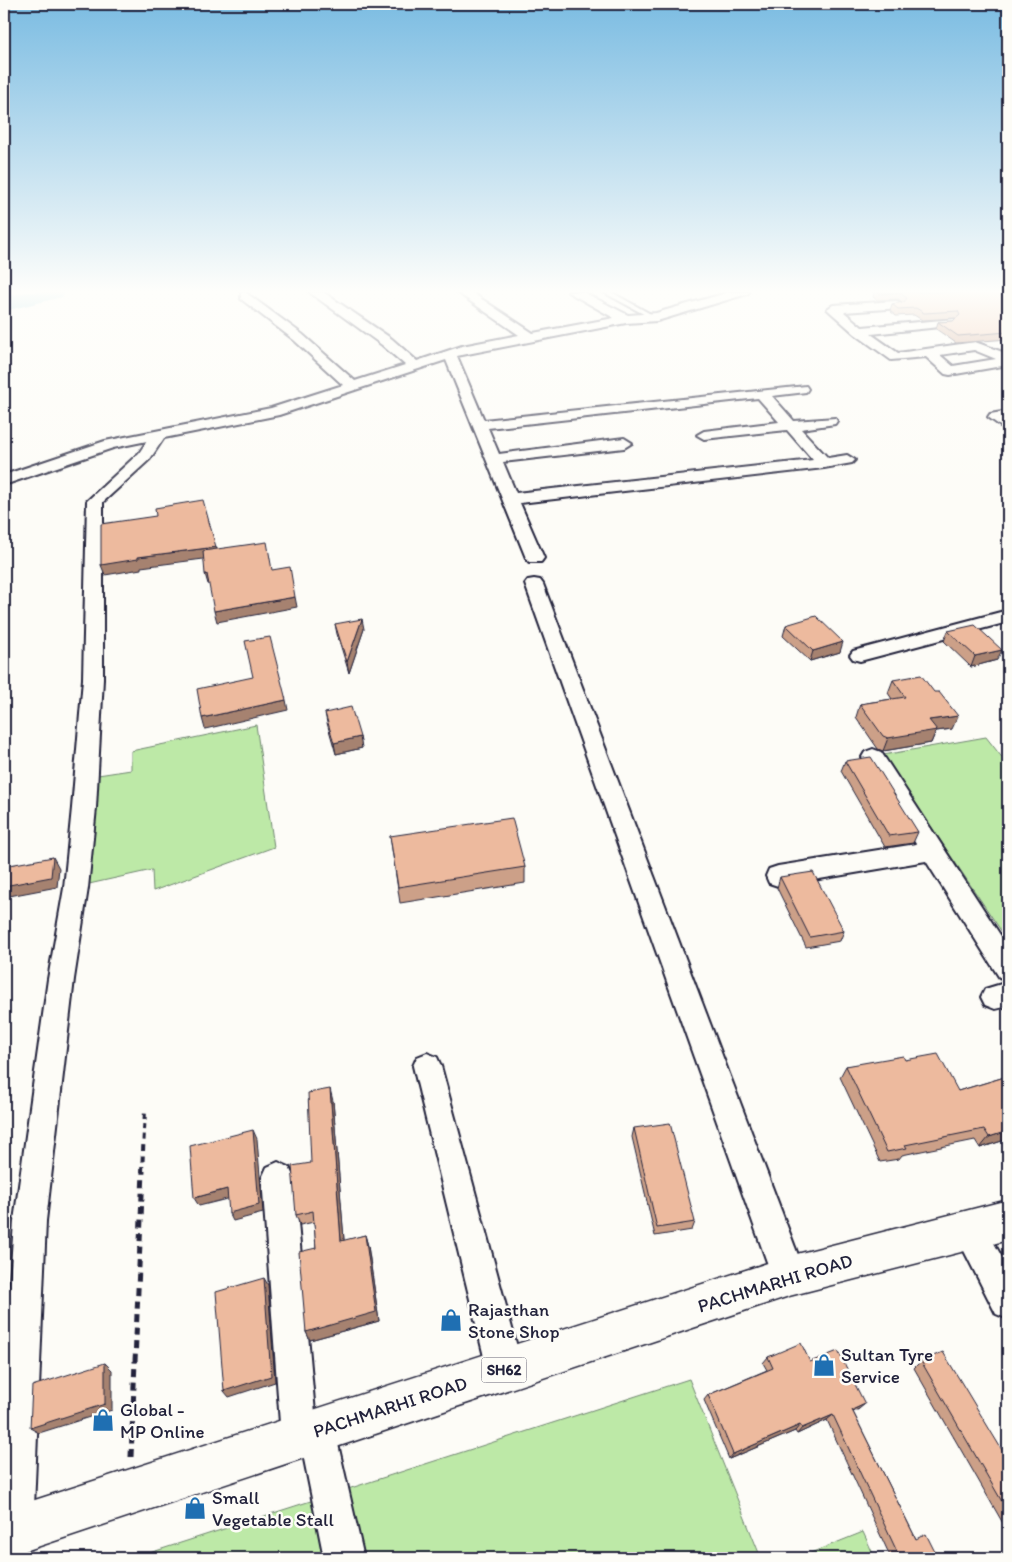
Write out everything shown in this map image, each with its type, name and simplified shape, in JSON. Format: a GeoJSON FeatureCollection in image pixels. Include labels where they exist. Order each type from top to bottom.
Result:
{"type":"FeatureCollection","features":[{"type":"Feature","properties":{"kind":"main road","name":"PACHMARHI ROAD"},"geometry":{"type":"LineString","coordinates":[[8,1532],[789,1276],[988,1224]]}},
{"type":"Feature","properties":{"kind":"street"},"geometry":{"type":"LineString","coordinates":[[329,365],[352,386]]}},
{"type":"Feature","properties":{"kind":"street"},"geometry":{"type":"LineString","coordinates":[[4,480],[110,444],[274,412],[419,365]]}},
{"type":"Feature","properties":{"kind":"street"},"geometry":{"type":"LineString","coordinates":[[454,365],[535,558]]}},
{"type":"Feature","properties":{"kind":"street"},"geometry":{"type":"LineString","coordinates":[[943,365],[950,371],[982,365]]}},
{"type":"Feature","properties":{"kind":"street"},"geometry":{"type":"LineString","coordinates":[[479,425],[801,389]]}},
{"type":"Feature","properties":{"kind":"street"},"geometry":{"type":"LineString","coordinates":[[762,394],[824,463]]}},
{"type":"Feature","properties":{"kind":"street"},"geometry":{"type":"LineString","coordinates":[[1008,414],[996,417],[1008,425]]}},
{"type":"Feature","properties":{"kind":"street"},"geometry":{"type":"LineString","coordinates":[[704,435],[830,420]]}},
{"type":"Feature","properties":{"kind":"street"},"geometry":{"type":"LineString","coordinates":[[8,1532],[30,1221],[61,978],[76,888],[84,808],[93,679],[95,501],[145,456],[159,434]]}},
{"type":"Feature","properties":{"kind":"street"},"geometry":{"type":"LineString","coordinates":[[493,459],[624,443]]}},
{"type":"Feature","properties":{"kind":"street"},"geometry":{"type":"LineString","coordinates":[[510,499],[847,460]]}},
{"type":"Feature","properties":{"kind":"street"},"geometry":{"type":"LineString","coordinates":[[534,584],[789,1276]]}},
{"type":"Feature","properties":{"kind":"street"},"geometry":{"type":"LineString","coordinates":[[860,655],[1008,616]]}},
{"type":"Feature","properties":{"kind":"street"},"geometry":{"type":"LineString","coordinates":[[873,757],[931,851],[1008,969]]}},
{"type":"Feature","properties":{"kind":"street"},"geometry":{"type":"LineString","coordinates":[[778,876],[931,851]]}},
{"type":"Feature","properties":{"kind":"street"},"geometry":{"type":"LineString","coordinates":[[427,1066],[505,1369]]}},
{"type":"Feature","properties":{"kind":"street"},"geometry":{"type":"LineString","coordinates":[[278,1178],[308,1434],[344,1558]]}},
{"type":"Feature","properties":{"kind":"street"},"geometry":{"type":"LineString","coordinates":[[988,1224],[1008,1302]]}},
{"type":"Feature","properties":{"kind":"path"},"geometry":{"type":"LineString","coordinates":[[130,1492],[146,1110]]}},
{"type":"Feature","properties":{"kind":"green space"},"geometry":{"type":"Polygon","coordinates":[[[256,725],[274,847],[153,891],[152,870],[89,884],[98,775],[131,770],[131,751],[256,725]]]}},
{"type":"Feature","properties":{"kind":"green space"},"geometry":{"type":"Polygon","coordinates":[[[986,737],[1008,765],[1008,941],[883,755],[986,737]]]}},
{"type":"Feature","properties":{"kind":"green space"},"geometry":{"type":"Polygon","coordinates":[[[689,1379],[761,1558],[134,1558],[689,1379]]]}},
{"type":"Feature","properties":{"kind":"green space"},"geometry":{"type":"Polygon","coordinates":[[[863,1532],[875,1558],[798,1558],[863,1532]]]}},
{"type":"Feature","properties":{"kind":"building"},"geometry":{"type":"Polygon","coordinates":[[[203,500],[216,547],[138,557],[138,559],[101,565],[101,524],[156,516],[155,508],[203,500]]]}},
{"type":"Feature","properties":{"kind":"building"},"geometry":{"type":"Polygon","coordinates":[[[267,542],[272,570],[290,567],[295,597],[214,611],[207,574],[205,574],[203,551],[267,542]]]}},
{"type":"Feature","properties":{"kind":"building"},"geometry":{"type":"Polygon","coordinates":[[[816,616],[843,642],[813,651],[786,625],[816,616]]]}},
{"type":"Feature","properties":{"kind":"building"},"geometry":{"type":"Polygon","coordinates":[[[362,619],[347,662],[335,624],[362,619]]]}},
{"type":"Feature","properties":{"kind":"building"},"geometry":{"type":"Polygon","coordinates":[[[975,625],[1002,650],[975,656],[948,631],[975,625]]]}},
{"type":"Feature","properties":{"kind":"building"},"geometry":{"type":"Polygon","coordinates":[[[270,637],[286,700],[202,718],[197,689],[253,677],[245,641],[270,637]]]}},
{"type":"Feature","properties":{"kind":"building"},"geometry":{"type":"Polygon","coordinates":[[[921,675],[934,692],[939,692],[958,716],[929,720],[937,730],[888,738],[883,736],[860,704],[905,697],[893,680],[921,675]]]}},
{"type":"Feature","properties":{"kind":"building"},"geometry":{"type":"Polygon","coordinates":[[[351,707],[360,737],[334,743],[325,713],[351,707]]]}},
{"type":"Feature","properties":{"kind":"building"},"geometry":{"type":"Polygon","coordinates":[[[871,757],[918,832],[889,836],[845,761],[871,757]]]}},
{"type":"Feature","properties":{"kind":"building"},"geometry":{"type":"Polygon","coordinates":[[[512,818],[525,867],[398,887],[390,836],[512,818]]]}},
{"type":"Feature","properties":{"kind":"building"},"geometry":{"type":"Polygon","coordinates":[[[53,857],[51,877],[4,886],[4,866],[53,857]]]}},
{"type":"Feature","properties":{"kind":"building"},"geometry":{"type":"Polygon","coordinates":[[[813,872],[844,931],[810,937],[780,877],[813,872]]]}},
{"type":"Feature","properties":{"kind":"building"},"geometry":{"type":"Polygon","coordinates":[[[938,1054],[958,1091],[1008,1076],[1008,1131],[989,1137],[984,1129],[905,1145],[907,1148],[887,1152],[846,1066],[903,1056],[905,1060],[938,1054]]]}},
{"type":"Feature","properties":{"kind":"building"},"geometry":{"type":"Polygon","coordinates":[[[330,1089],[341,1241],[365,1235],[376,1312],[306,1332],[299,1252],[316,1248],[313,1211],[296,1215],[292,1166],[311,1163],[308,1093],[330,1089]]]}},
{"type":"Feature","properties":{"kind":"building"},"geometry":{"type":"Polygon","coordinates":[[[670,1123],[695,1222],[657,1228],[634,1128],[670,1123]]]}},
{"type":"Feature","properties":{"kind":"building"},"geometry":{"type":"Polygon","coordinates":[[[253,1130],[259,1205],[229,1213],[227,1189],[194,1198],[190,1146],[253,1130]]]}},
{"type":"Feature","properties":{"kind":"building"},"geometry":{"type":"Polygon","coordinates":[[[264,1278],[271,1376],[224,1391],[216,1292],[264,1278]]]}},
{"type":"Feature","properties":{"kind":"building"},"geometry":{"type":"Polygon","coordinates":[[[801,1343],[810,1362],[838,1351],[865,1404],[852,1410],[916,1539],[926,1534],[938,1558],[900,1558],[833,1415],[802,1428],[800,1425],[733,1454],[708,1395],[773,1368],[768,1357],[801,1343]]]}},
{"type":"Feature","properties":{"kind":"building"},"geometry":{"type":"Polygon","coordinates":[[[943,1352],[1008,1460],[1008,1512],[921,1361],[943,1352]]]}},
{"type":"Feature","properties":{"kind":"building"},"geometry":{"type":"Polygon","coordinates":[[[105,1363],[105,1404],[30,1428],[32,1386],[105,1363]]]}},
{"type":"Feature","properties":{"kind":"place","name":"Rajasthan Stone Shop"},"geometry":{"type":"Point","coordinates":[451,1320]}},
{"type":"Feature","properties":{"kind":"place","name":"Sultan Tyre Service"},"geometry":{"type":"Point","coordinates":[824,1365]}},
{"type":"Feature","properties":{"kind":"place","name":"Global - MP Online"},"geometry":{"type":"Point","coordinates":[103,1420]}},
{"type":"Feature","properties":{"kind":"place","name":"Small Vegetable Stall"},"geometry":{"type":"Point","coordinates":[195,1508]}}]}
